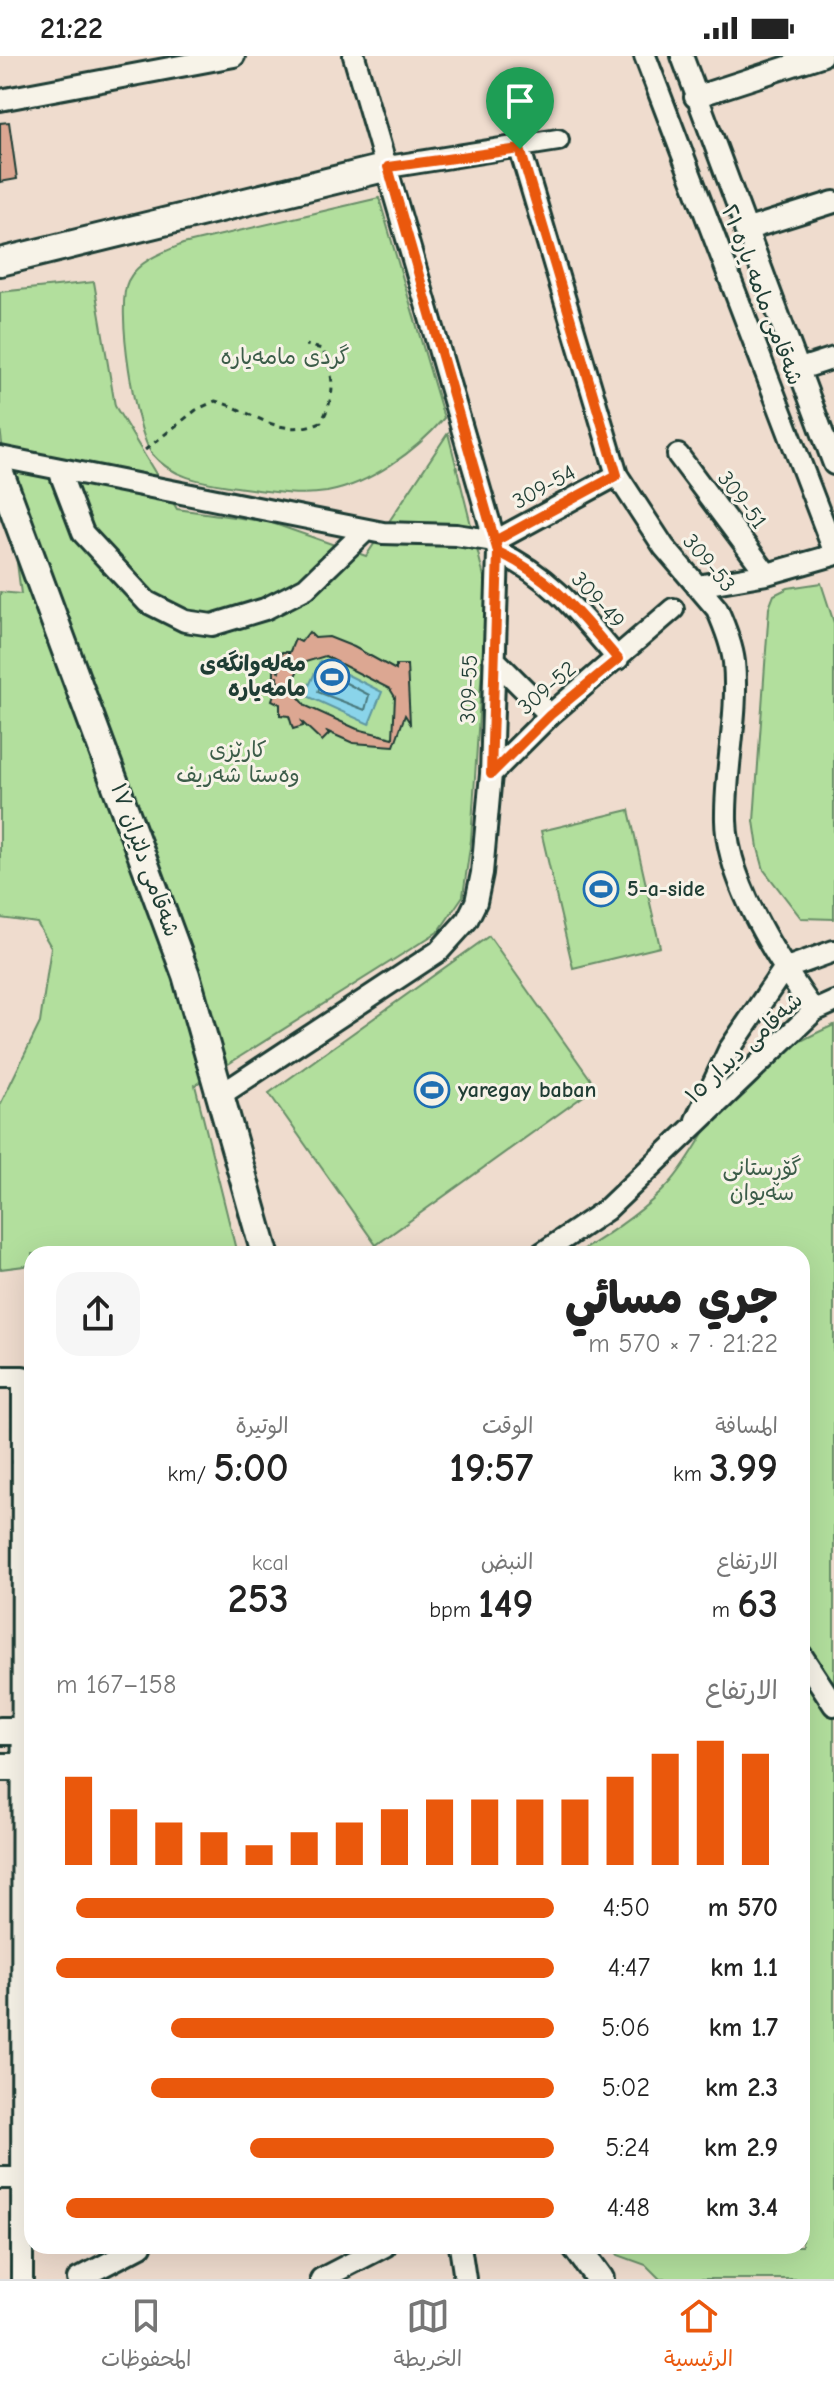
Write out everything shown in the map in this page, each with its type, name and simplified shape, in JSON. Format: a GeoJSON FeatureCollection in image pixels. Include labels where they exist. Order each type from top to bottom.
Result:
{"type":"FeatureCollection","features":[{"type":"Feature","properties":{"kind":"main road"},"geometry":{"type":"LineString","coordinates":[[0,262],[388,167]]}},
{"type":"Feature","properties":{"kind":"main road","name":"شەقامی دلێران ١٧"},"geometry":{"type":"LineString","coordinates":[[3,491],[181,960],[263,1246]]}},
{"type":"Feature","properties":{"kind":"main road"},"geometry":{"type":"LineString","coordinates":[[582,2254],[600,2279]]}},
{"type":"Feature","properties":{"kind":"street"},"geometry":{"type":"LineString","coordinates":[[0,100],[234,56]]}},
{"type":"Feature","properties":{"kind":"street","name":"309-55"},"geometry":{"type":"LineString","coordinates":[[219,1096],[439,951],[455,935],[476,902],[482,873],[491,774],[497,547],[354,56]]}},
{"type":"Feature","properties":{"kind":"street","name":"شەقامی مامە یارە ٢١"},"geometry":{"type":"LineString","coordinates":[[645,56],[834,553]]}},
{"type":"Feature","properties":{"kind":"street","name":"شەقامی مامە یارە ٢١"},"geometry":{"type":"LineString","coordinates":[[682,56],[834,464]]}},
{"type":"Feature","properties":{"kind":"street"},"geometry":{"type":"LineString","coordinates":[[695,97],[821,56]]}},
{"type":"Feature","properties":{"kind":"street"},"geometry":{"type":"LineString","coordinates":[[388,167],[520,149],[558,140]]}},
{"type":"Feature","properties":{"kind":"street","name":"309-53"},"geometry":{"type":"LineString","coordinates":[[520,149],[617,475],[664,547],[717,609],[734,660],[726,821],[731,862],[784,969],[814,1011]]}},
{"type":"Feature","properties":{"kind":"street"},"geometry":{"type":"LineString","coordinates":[[745,230],[834,202]]}},
{"type":"Feature","properties":{"kind":"street"},"geometry":{"type":"LineString","coordinates":[[797,370],[834,358]]}},
{"type":"Feature","properties":{"kind":"street","name":"309-51"},"geometry":{"type":"LineString","coordinates":[[678,455],[767,574]]}},
{"type":"Feature","properties":{"kind":"street","name":"309-49"},"geometry":{"type":"LineString","coordinates":[[0,457],[366,530],[402,536],[456,535],[497,547],[529,566],[559,590],[618,659]]}},
{"type":"Feature","properties":{"kind":"street"},"geometry":{"type":"LineString","coordinates":[[59,470],[83,533],[111,567],[147,602],[185,621],[212,625],[265,609],[306,588],[366,530]]}},
{"type":"Feature","properties":{"kind":"street","name":"309-54"},"geometry":{"type":"LineString","coordinates":[[497,547],[617,475]]}},
{"type":"Feature","properties":{"kind":"street"},"geometry":{"type":"LineString","coordinates":[[697,586],[767,574],[834,553]]}},
{"type":"Feature","properties":{"kind":"street","name":"309-52"},"geometry":{"type":"LineString","coordinates":[[491,774],[550,715],[673,609]]}},
{"type":"Feature","properties":{"kind":"street"},"geometry":{"type":"LineString","coordinates":[[494,659],[550,715]]}},
{"type":"Feature","properties":{"kind":"street","name":"شەقامی دیدار ١٥"},"geometry":{"type":"LineString","coordinates":[[690,1132],[729,1050],[784,969],[834,951]]}},
{"type":"Feature","properties":{"kind":"street","name":"شەقامی دیدار ١٥"},"geometry":{"type":"LineString","coordinates":[[553,1246],[606,1210],[814,1011],[834,1002]]}},
{"type":"Feature","properties":{"kind":"street"},"geometry":{"type":"LineString","coordinates":[[0,1366],[24,1375]]}},
{"type":"Feature","properties":{"kind":"street"},"geometry":{"type":"LineString","coordinates":[[0,1377],[24,1377]]}},
{"type":"Feature","properties":{"kind":"street"},"geometry":{"type":"LineString","coordinates":[[0,1547],[24,1547]]}},
{"type":"Feature","properties":{"kind":"street"},"geometry":{"type":"LineString","coordinates":[[24,1602],[17,1731],[24,1868]]}},
{"type":"Feature","properties":{"kind":"street"},"geometry":{"type":"LineString","coordinates":[[810,1668],[834,1705]]}},
{"type":"Feature","properties":{"kind":"street"},"geometry":{"type":"LineString","coordinates":[[0,2178],[24,2176]]}},
{"type":"Feature","properties":{"kind":"street"},"geometry":{"type":"LineString","coordinates":[[22,2279],[24,2238]]}},
{"type":"Feature","properties":{"kind":"street"},"geometry":{"type":"LineString","coordinates":[[78,2279],[126,2254]]}},
{"type":"Feature","properties":{"kind":"street"},"geometry":{"type":"LineString","coordinates":[[321,2279],[369,2254]]}},
{"type":"Feature","properties":{"kind":"street"},"geometry":{"type":"LineString","coordinates":[[461,2254],[465,2279]]}},
{"type":"Feature","properties":{"kind":"path"},"geometry":{"type":"LineString","coordinates":[[145,450],[196,410],[215,401],[261,421],[299,431],[321,422],[331,405],[330,366],[322,349],[306,345]]}},
{"type":"Feature","properties":{"kind":"green space","name":"گردی مامەیارە"},"geometry":{"type":"Polygon","coordinates":[[[379,198],[444,418],[392,464],[360,482],[327,492],[303,494],[208,483],[178,473],[160,462],[152,454],[139,421],[129,368],[124,315],[125,295],[132,274],[152,258],[183,244],[379,198]]]}},
{"type":"Feature","properties":{"kind":"green space","name":"کارێزی وەستا شەریف"},"geometry":{"type":"Polygon","coordinates":[[[94,282],[115,406],[177,509],[269,522],[366,556],[448,433],[487,589],[471,840],[463,896],[439,931],[195,1085],[235,1246],[24,1246],[24,1266],[0,1269],[0,1105],[40,1023],[51,947],[37,923],[0,918],[0,592],[21,594],[0,428],[0,292],[94,282]]]}},
{"type":"Feature","properties":{"kind":"green space"},"geometry":{"type":"Polygon","coordinates":[[[821,583],[834,623],[834,919],[801,918],[764,870],[754,821],[769,608],[774,595],[788,588],[821,583]]]}},
{"type":"Feature","properties":{"kind":"green space","name":"5-a-side"},"geometry":{"type":"Polygon","coordinates":[[[629,810],[660,947],[573,968],[541,831],[629,810]]]}},
{"type":"Feature","properties":{"kind":"green space","name":"yaregay baban"},"geometry":{"type":"Polygon","coordinates":[[[489,936],[596,1087],[376,1245],[269,1093],[489,936]]]}},
{"type":"Feature","properties":{"kind":"green space","name":"گۆڕستانی سەیوان"},"geometry":{"type":"Polygon","coordinates":[[[834,1025],[834,2279],[660,2279],[646,2265],[617,2254],[810,2254],[810,1246],[589,1246],[625,1222],[669,1184],[718,1113],[744,1083],[770,1060],[834,1025]]]}},
{"type":"Feature","properties":{"kind":"water","name":"مەلەوانگەی مامەیارە"},"geometry":{"type":"Polygon","coordinates":[[[320,661],[382,692],[369,724],[305,695],[320,661]]]}},
{"type":"Feature","properties":{"kind":"building"},"geometry":{"type":"Polygon","coordinates":[[[9,122],[17,179],[0,182],[0,123],[9,122]]]}},
{"type":"Feature","properties":{"kind":"building","name":"مەلەوانگەی مامەیارە"},"geometry":{"type":"Polygon","coordinates":[[[309,632],[315,638],[329,637],[354,647],[396,670],[396,665],[407,665],[410,723],[405,715],[394,746],[353,743],[326,731],[329,734],[322,741],[302,722],[303,726],[293,729],[289,716],[280,715],[280,704],[272,700],[278,682],[277,677],[274,678],[274,667],[279,672],[282,652],[288,652],[288,656],[295,639],[301,642],[309,632]],[[325,656],[302,663],[296,674],[296,694],[306,706],[357,729],[393,738],[395,697],[390,689],[325,656]]]}},
{"type":"Feature","properties":{"kind":"place","name":"مەلەوانگەی مامەیارە"},"geometry":{"type":"Point","coordinates":[332,677]}},
{"type":"Feature","properties":{"kind":"place","name":"5-a-side"},"geometry":{"type":"Point","coordinates":[601,889]}},
{"type":"Feature","properties":{"kind":"place","name":"yaregay baban"},"geometry":{"type":"Point","coordinates":[432,1090]}},
{"type":"Feature","properties":{"kind":"route"},"geometry":{"type":"LineString","coordinates":[[520,149],[388,167],[498,552],[491,774],[550,715],[618,659],[559,590],[529,566],[498,552],[495,541],[617,475],[520,149]]}}]}
